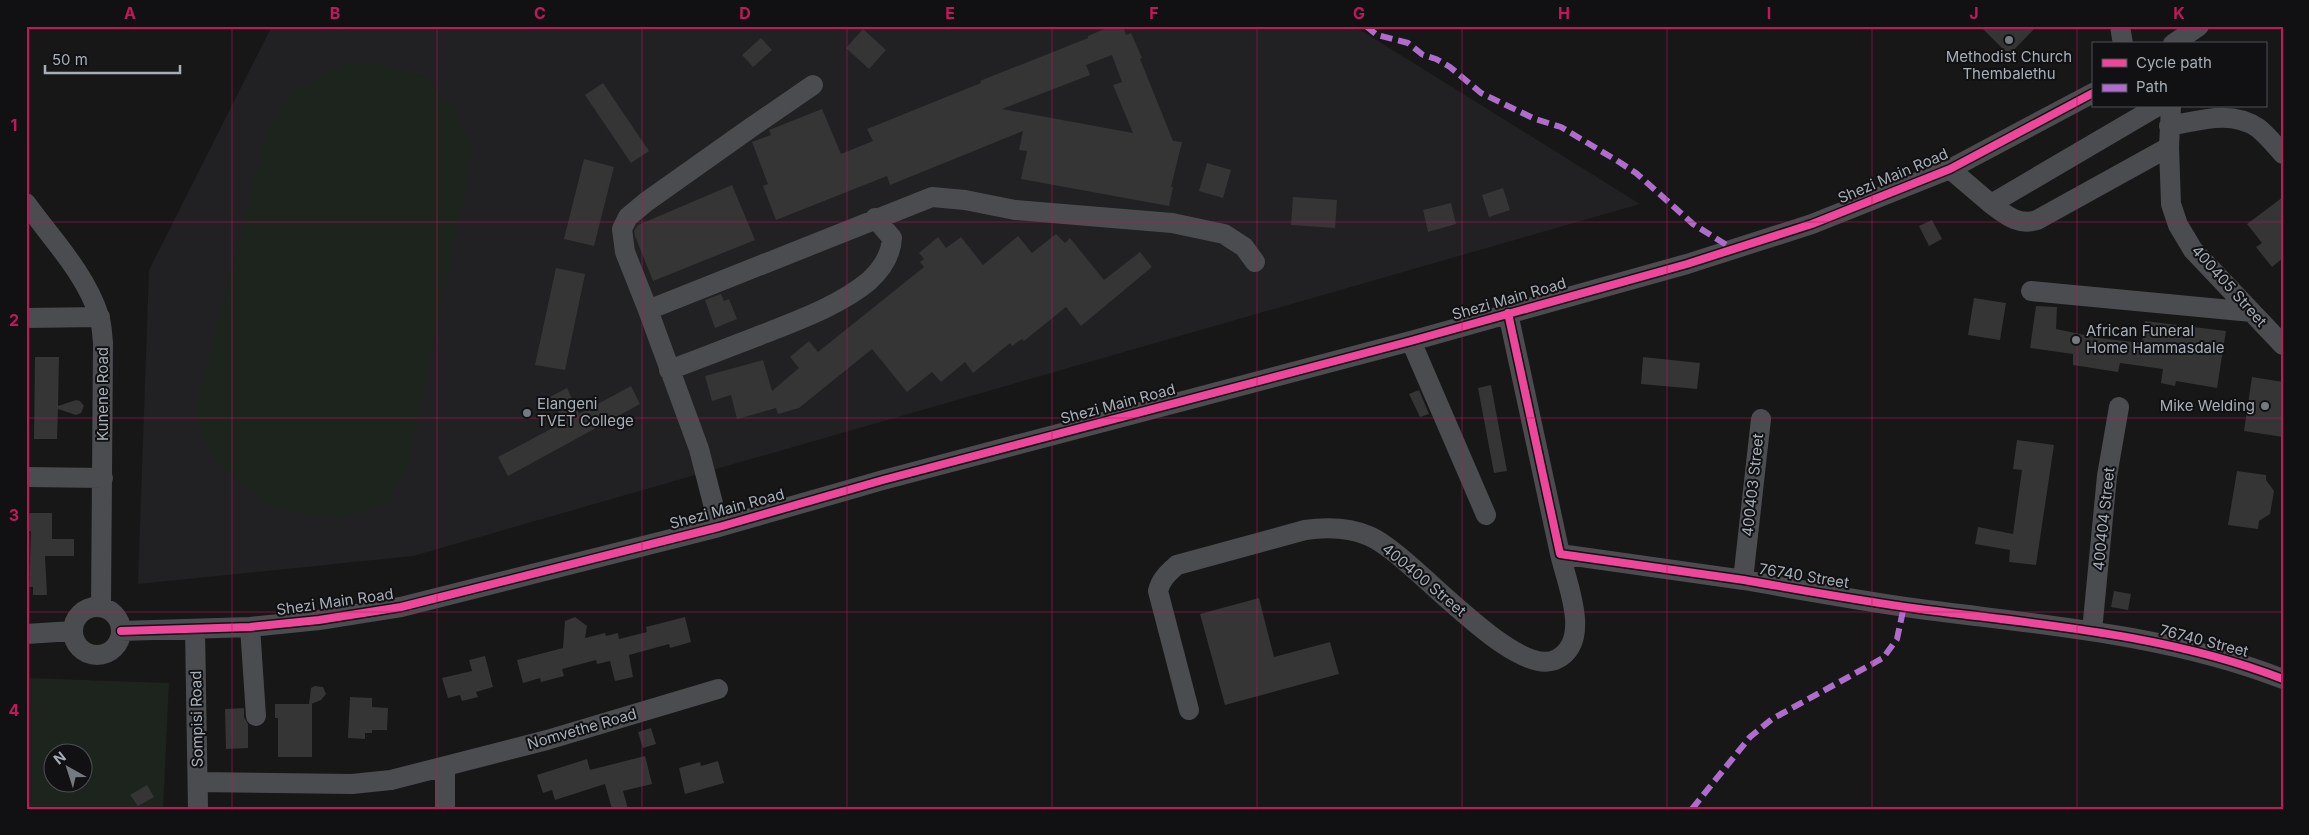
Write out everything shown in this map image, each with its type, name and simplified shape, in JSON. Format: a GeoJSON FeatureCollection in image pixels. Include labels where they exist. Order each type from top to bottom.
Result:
{"type":"FeatureCollection","features":[{"type":"Feature","properties":{"kind":"street"},"geometry":{"type":"LineString","coordinates":[[2120,26],[2123,42]]}},
{"type":"Feature","properties":{"kind":"street"},"geometry":{"type":"LineString","coordinates":[[2178,42],[2199,26]]}},
{"type":"Feature","properties":{"kind":"street"},"geometry":{"type":"LineString","coordinates":[[719,526],[699,449],[625,252],[622,229],[628,217],[646,202],[813,85]]}},
{"type":"Feature","properties":{"kind":"street","name":"Shezi Main Road"},"geometry":{"type":"LineString","coordinates":[[121,631],[250,627],[319,620],[401,607],[719,526],[883,480],[1411,341],[1687,264],[1812,224],[1950,169],[2092,94]]}},
{"type":"Feature","properties":{"kind":"street"},"geometry":{"type":"LineString","coordinates":[[1991,204],[2155,108]]}},
{"type":"Feature","properties":{"kind":"street","name":"400405 Street"},"geometry":{"type":"LineString","coordinates":[[2171,108],[2169,147],[2171,204],[2178,225],[2193,250],[2283,345]]}},
{"type":"Feature","properties":{"kind":"street"},"geometry":{"type":"LineString","coordinates":[[2169,126],[2226,117],[2238,119],[2258,128],[2283,154]]}},
{"type":"Feature","properties":{"kind":"street"},"geometry":{"type":"LineString","coordinates":[[1950,169],[1991,204],[2014,220],[2026,224],[2037,220],[2169,147]]}},
{"type":"Feature","properties":{"kind":"street"},"geometry":{"type":"LineString","coordinates":[[648,310],[932,196],[965,200],[1015,210],[1172,223],[1224,234],[1244,247],[1255,262]]}},
{"type":"Feature","properties":{"kind":"street","name":"Kunene Road"},"geometry":{"type":"LineString","coordinates":[[26,203],[83,283],[100,317],[103,343],[101,607]]}},
{"type":"Feature","properties":{"kind":"street"},"geometry":{"type":"LineString","coordinates":[[669,370],[803,318],[850,295],[870,280],[886,261],[891,251],[892,238],[875,218]]}},
{"type":"Feature","properties":{"kind":"street"},"geometry":{"type":"LineString","coordinates":[[2031,291],[2252,312]]}},
{"type":"Feature","properties":{"kind":"street"},"geometry":{"type":"LineString","coordinates":[[1508,313],[1560,554]]}},
{"type":"Feature","properties":{"kind":"street"},"geometry":{"type":"LineString","coordinates":[[26,318],[100,317]]}},
{"type":"Feature","properties":{"kind":"street"},"geometry":{"type":"LineString","coordinates":[[1411,341],[1486,515]]}},
{"type":"Feature","properties":{"kind":"street","name":"400404 Street"},"geometry":{"type":"LineString","coordinates":[[2092,631],[2108,476],[2119,407]]}},
{"type":"Feature","properties":{"kind":"street","name":"400403 Street"},"geometry":{"type":"LineString","coordinates":[[1743,580],[1761,419]]}},
{"type":"Feature","properties":{"kind":"street"},"geometry":{"type":"LineString","coordinates":[[26,477],[103,478]]}},
{"type":"Feature","properties":{"kind":"street","name":"400400 Street"},"geometry":{"type":"LineString","coordinates":[[1189,710],[1158,591],[1160,583],[1166,574],[1177,565],[1305,530],[1325,527],[1346,529],[1369,536],[1384,545],[1410,564],[1465,615],[1504,645],[1528,658],[1543,662],[1554,661],[1564,655],[1573,645],[1576,632],[1576,617],[1560,554]]}},
{"type":"Feature","properties":{"kind":"street","name":"76740 Street"},"geometry":{"type":"LineString","coordinates":[[1560,554],[1743,580],[1904,606],[2092,631],[2186,648],[2242,663],[2283,678]]}},
{"type":"Feature","properties":{"kind":"street"},"geometry":{"type":"LineString","coordinates":[[101,607],[115,616],[120,623],[121,631],[115,647],[101,655],[92,655],[78,646],[72,631],[74,622],[85,610],[101,607]]}},
{"type":"Feature","properties":{"kind":"street"},"geometry":{"type":"LineString","coordinates":[[250,627],[256,716]]}},
{"type":"Feature","properties":{"kind":"street","name":"Sompisi Road"},"geometry":{"type":"LineString","coordinates":[[194,629],[198,809]]}},
{"type":"Feature","properties":{"kind":"street"},"geometry":{"type":"LineString","coordinates":[[26,634],[72,631]]}},
{"type":"Feature","properties":{"kind":"street","name":"Nomvethe Road"},"geometry":{"type":"LineString","coordinates":[[198,782],[352,784],[391,780],[547,740],[718,689]]}},
{"type":"Feature","properties":{"kind":"street"},"geometry":{"type":"LineString","coordinates":[[445,767],[445,809]]}},
{"type":"Feature","properties":{"kind":"shaded area","name":"Elangeni TVET College"},"geometry":{"type":"Polygon","coordinates":[[[272,26],[1354,26],[1640,204],[413,556],[138,584],[149,270],[272,26]]]}},
{"type":"Feature","properties":{"kind":"shaded area"},"geometry":{"type":"Polygon","coordinates":[[[344,64],[380,64],[426,78],[453,110],[473,149],[408,465],[386,504],[338,519],[275,509],[213,460],[195,413],[268,126],[297,88],[344,64]]]}},
{"type":"Feature","properties":{"kind":"shaded area"},"geometry":{"type":"Polygon","coordinates":[[[26,678],[169,683],[163,809],[26,809],[26,678]]]}},
{"type":"Feature","properties":{"kind":"building"},"geometry":{"type":"Polygon","coordinates":[[[1111,26],[1123,26],[1126,35],[1131,33],[1173,141],[1182,142],[1171,187],[1173,187],[1169,206],[1021,179],[1027,151],[1019,150],[1023,131],[890,185],[887,176],[776,220],[763,186],[768,184],[752,142],[771,135],[769,130],[822,109],[841,154],[873,141],[867,129],[1088,38],[1088,36],[1111,26]],[[1112,55],[1086,65],[1090,75],[1002,109],[1133,133],[1113,85],[1122,82],[1112,55]]]}},
{"type":"Feature","properties":{"kind":"building","name":"Methodist Church Thembalethu"},"geometry":{"type":"Polygon","coordinates":[[[1980,26],[2037,26],[2009,55],[1980,26]]]}},
{"type":"Feature","properties":{"kind":"building"},"geometry":{"type":"Polygon","coordinates":[[[863,29],[886,50],[869,69],[846,48],[863,29]]]}},
{"type":"Feature","properties":{"kind":"building"},"geometry":{"type":"Polygon","coordinates":[[[761,38],[772,50],[753,67],[742,55],[761,38]]]}},
{"type":"Feature","properties":{"kind":"building"},"geometry":{"type":"Polygon","coordinates":[[[603,83],[649,151],[631,163],[585,95],[603,83]]]}},
{"type":"Feature","properties":{"kind":"building"},"geometry":{"type":"Polygon","coordinates":[[[584,159],[614,167],[594,246],[564,239],[584,159]]]}},
{"type":"Feature","properties":{"kind":"building"},"geometry":{"type":"Polygon","coordinates":[[[1207,163],[1231,170],[1223,198],[1199,191],[1207,163]]]}},
{"type":"Feature","properties":{"kind":"building"},"geometry":{"type":"Polygon","coordinates":[[[732,185],[755,240],[653,281],[635,236],[634,231],[638,225],[732,185]]]}},
{"type":"Feature","properties":{"kind":"building"},"geometry":{"type":"Polygon","coordinates":[[[1503,188],[1510,210],[1489,217],[1482,195],[1503,188]]]}},
{"type":"Feature","properties":{"kind":"building"},"geometry":{"type":"Polygon","coordinates":[[[1293,197],[1337,200],[1335,228],[1291,225],[1293,197]]]}},
{"type":"Feature","properties":{"kind":"building"},"geometry":{"type":"Polygon","coordinates":[[[2283,197],[2283,258],[2272,267],[2256,247],[2262,243],[2247,224],[2283,197]]]}},
{"type":"Feature","properties":{"kind":"building"},"geometry":{"type":"Polygon","coordinates":[[[1451,203],[1456,224],[1428,232],[1423,210],[1451,203]]]}},
{"type":"Feature","properties":{"kind":"building"},"geometry":{"type":"Polygon","coordinates":[[[1932,220],[1942,239],[1929,246],[1919,226],[1932,220]]]}},
{"type":"Feature","properties":{"kind":"building"},"geometry":{"type":"Polygon","coordinates":[[[1056,234],[1065,243],[1070,238],[1104,280],[1140,252],[1152,267],[1081,326],[1066,307],[1024,341],[1022,339],[1012,346],[1010,343],[973,373],[965,362],[941,382],[932,372],[907,392],[872,349],[799,408],[778,414],[776,408],[737,419],[731,395],[712,401],[705,376],[763,360],[772,391],[799,368],[790,357],[809,341],[818,352],[924,267],[920,262],[924,259],[919,253],[938,237],[946,248],[961,237],[983,265],[1018,236],[1032,253],[1056,234]]]}},
{"type":"Feature","properties":{"kind":"building"},"geometry":{"type":"Polygon","coordinates":[[[556,268],[585,274],[565,370],[535,365],[556,268]]]}},
{"type":"Feature","properties":{"kind":"building"},"geometry":{"type":"Polygon","coordinates":[[[721,294],[724,301],[729,299],[737,319],[715,328],[705,300],[721,294]]]}},
{"type":"Feature","properties":{"kind":"building"},"geometry":{"type":"Polygon","coordinates":[[[1974,298],[2006,303],[2000,340],[1968,335],[1974,298]]]}},
{"type":"Feature","properties":{"kind":"building"},"geometry":{"type":"Polygon","coordinates":[[[2036,306],[2057,307],[2056,329],[2099,338],[2142,343],[2145,321],[2226,331],[2217,388],[2176,381],[2175,386],[2161,383],[2163,369],[2120,363],[2118,372],[2073,365],[2073,354],[2030,348],[2036,306]]]}},
{"type":"Feature","properties":{"kind":"building"},"geometry":{"type":"Polygon","coordinates":[[[35,357],[59,357],[58,406],[76,400],[80,401],[84,406],[81,413],[76,415],[58,409],[57,439],[34,439],[35,357]]]}},
{"type":"Feature","properties":{"kind":"building"},"geometry":{"type":"Polygon","coordinates":[[[1643,357],[1700,363],[1697,389],[1641,384],[1643,357]]]}},
{"type":"Feature","properties":{"kind":"building","name":"Mike Welding"},"geometry":{"type":"Polygon","coordinates":[[[2252,377],[2283,382],[2283,437],[2244,431],[2252,377]]]}},
{"type":"Feature","properties":{"kind":"building"},"geometry":{"type":"Polygon","coordinates":[[[1491,385],[1507,471],[1494,473],[1478,388],[1491,385]]]}},
{"type":"Feature","properties":{"kind":"building"},"geometry":{"type":"Polygon","coordinates":[[[631,386],[640,404],[508,476],[498,457],[564,422],[550,397],[567,388],[579,414],[631,386]]]}},
{"type":"Feature","properties":{"kind":"building"},"geometry":{"type":"Polygon","coordinates":[[[1419,390],[1429,414],[1420,417],[1409,394],[1419,390]]]}},
{"type":"Feature","properties":{"kind":"building"},"geometry":{"type":"Polygon","coordinates":[[[2017,440],[2054,445],[2036,565],[2009,562],[2010,550],[1975,544],[1978,527],[2013,534],[2022,470],[2013,469],[2017,440]]]}},
{"type":"Feature","properties":{"kind":"building"},"geometry":{"type":"Polygon","coordinates":[[[2237,471],[2266,475],[2266,480],[2274,491],[2270,514],[2259,521],[2258,529],[2228,525],[2237,471]]]}},
{"type":"Feature","properties":{"kind":"building"},"geometry":{"type":"Polygon","coordinates":[[[28,513],[52,513],[52,539],[74,539],[74,556],[45,556],[47,595],[33,595],[33,587],[29,587],[31,531],[28,531],[28,513]]]}},
{"type":"Feature","properties":{"kind":"building"},"geometry":{"type":"Polygon","coordinates":[[[2114,591],[2131,594],[2128,610],[2111,607],[2114,591]]]}},
{"type":"Feature","properties":{"kind":"building"},"geometry":{"type":"Polygon","coordinates":[[[1259,598],[1274,657],[1330,642],[1339,674],[1225,705],[1200,614],[1259,598]]]}},
{"type":"Feature","properties":{"kind":"building"},"geometry":{"type":"Polygon","coordinates":[[[575,617],[587,626],[585,638],[605,633],[606,636],[618,633],[619,639],[647,632],[646,627],[685,617],[691,642],[670,648],[669,644],[629,655],[633,677],[615,681],[610,661],[597,664],[596,660],[562,669],[564,676],[541,682],[540,678],[523,683],[517,660],[563,648],[565,621],[575,617]]]}},
{"type":"Feature","properties":{"kind":"building"},"geometry":{"type":"Polygon","coordinates":[[[485,656],[493,687],[476,692],[478,697],[462,701],[460,695],[448,698],[442,678],[472,671],[469,660],[485,656]]]}},
{"type":"Feature","properties":{"kind":"building"},"geometry":{"type":"Polygon","coordinates":[[[315,686],[323,687],[326,694],[321,700],[311,704],[312,757],[278,757],[278,718],[275,718],[275,704],[309,704],[311,688],[315,686]]]}},
{"type":"Feature","properties":{"kind":"building"},"geometry":{"type":"Polygon","coordinates":[[[350,697],[372,698],[372,707],[388,708],[387,730],[372,730],[372,733],[365,733],[365,739],[348,738],[350,697]]]}},
{"type":"Feature","properties":{"kind":"building"},"geometry":{"type":"Polygon","coordinates":[[[244,708],[244,717],[248,724],[248,748],[226,749],[225,709],[244,708]]]}},
{"type":"Feature","properties":{"kind":"building"},"geometry":{"type":"Polygon","coordinates":[[[651,728],[656,744],[643,748],[638,732],[651,728]]]}},
{"type":"Feature","properties":{"kind":"building"},"geometry":{"type":"Polygon","coordinates":[[[645,756],[652,784],[623,791],[628,809],[612,809],[605,784],[555,800],[552,790],[543,793],[537,775],[587,759],[590,770],[645,756]]]}},
{"type":"Feature","properties":{"kind":"building"},"geometry":{"type":"Polygon","coordinates":[[[718,761],[724,783],[685,794],[679,768],[700,762],[701,766],[718,761]]]}},
{"type":"Feature","properties":{"kind":"building"},"geometry":{"type":"Polygon","coordinates":[[[147,785],[154,797],[138,806],[130,795],[147,785]]]}},
{"type":"Feature","properties":{"kind":"marked path"},"geometry":{"type":"LineString","coordinates":[[1366,26],[1377,35],[1408,43],[1423,55],[1436,59],[1450,67],[1481,93],[1535,119],[1561,127],[1616,160],[1636,173],[1693,224],[1733,249]]}},
{"type":"Feature","properties":{"kind":"marked path"},"geometry":{"type":"LineString","coordinates":[[1692,809],[1750,737],[1772,719],[1883,658],[1897,639],[1904,606]]}},
{"type":"Feature","properties":{"kind":"cycle path"},"geometry":{"type":"LineString","coordinates":[[121,631],[250,627],[319,620],[401,607],[719,527],[883,480],[1411,341],[1687,264],[1812,224],[1950,169],[2092,94]]}},
{"type":"Feature","properties":{"kind":"cycle path"},"geometry":{"type":"LineString","coordinates":[[1508,313],[1560,554],[1744,580],[1898,606],[2104,633],[2194,651],[2283,679]]}},
{"type":"Feature","properties":{"kind":"place","name":"Methodist Church Thembalethu"},"geometry":{"type":"Point","coordinates":[2009,40]}},
{"type":"Feature","properties":{"kind":"place","name":"African Funeral Home Hammasdale"},"geometry":{"type":"Point","coordinates":[2076,340]}},
{"type":"Feature","properties":{"kind":"place","name":"Mike Welding"},"geometry":{"type":"Point","coordinates":[2265,406]}},
{"type":"Feature","properties":{"kind":"place","name":"Elangeni TVET College"},"geometry":{"type":"Point","coordinates":[527,413]}}]}
